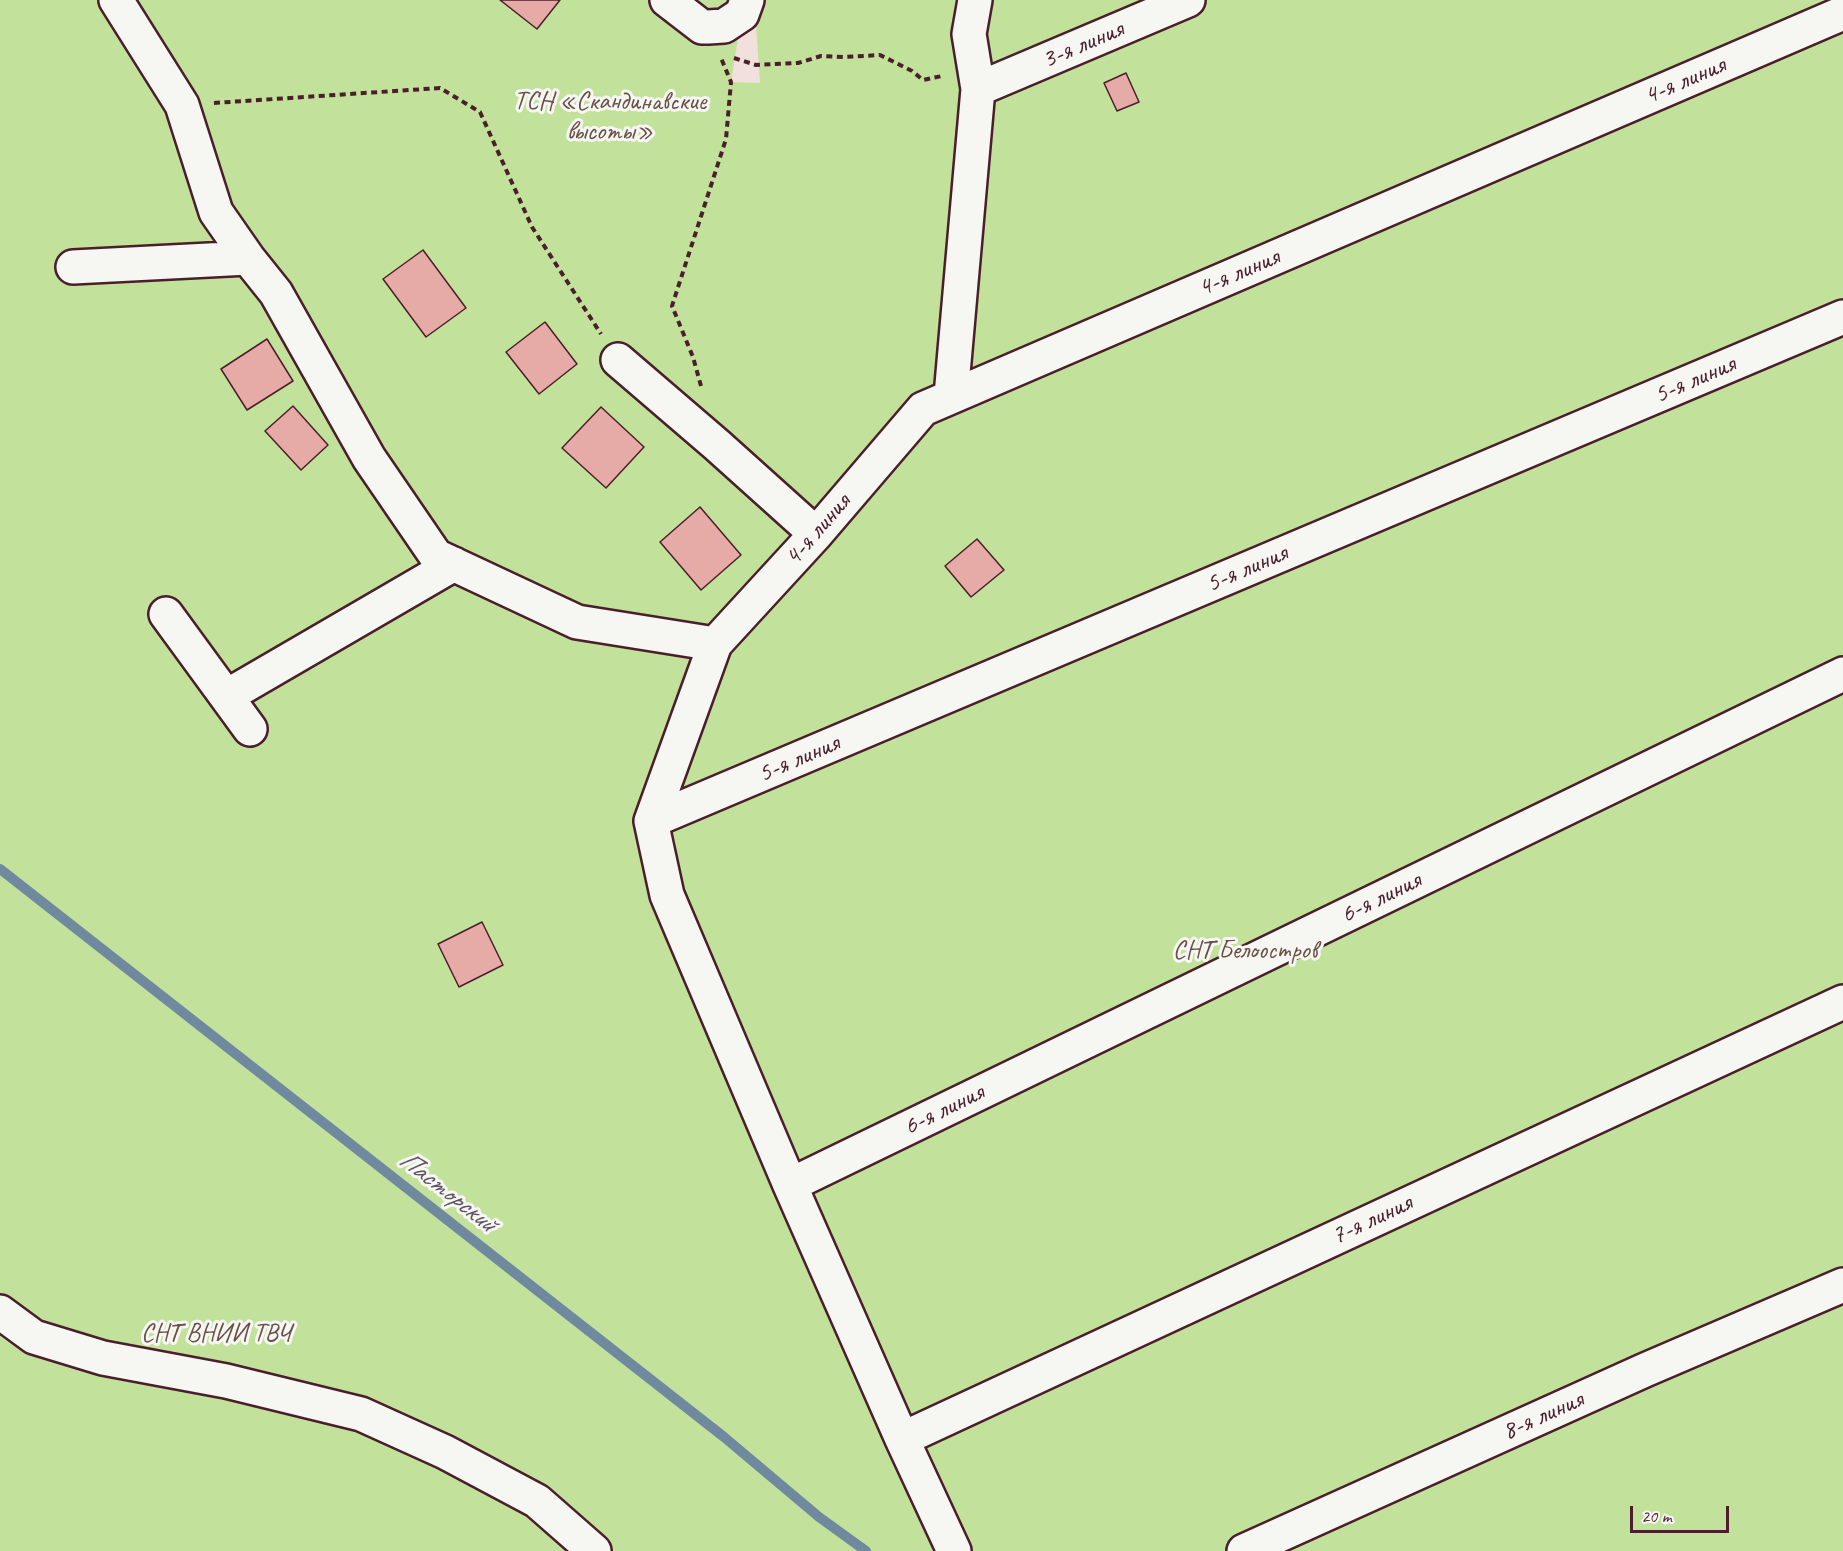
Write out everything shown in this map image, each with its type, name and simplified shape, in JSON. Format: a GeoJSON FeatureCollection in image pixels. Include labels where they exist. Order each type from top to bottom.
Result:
{"type":"FeatureCollection","features":[{"type":"Feature","properties":{"kind":"street"},"geometry":{"type":"LineString","coordinates":[[116,0],[182,105],[216,212],[276,293],[369,458],[436,556],[577,622],[715,644],[651,821],[667,895],[790,1185],[954,1551]]}},
{"type":"Feature","properties":{"kind":"street"},"geometry":{"type":"LineString","coordinates":[[667,0],[702,27],[724,26],[742,14],[747,0]]}},
{"type":"Feature","properties":{"kind":"street"},"geometry":{"type":"LineString","coordinates":[[951,396],[976,78],[969,34],[975,0]]}},
{"type":"Feature","properties":{"kind":"street","name":"3-я линия"},"geometry":{"type":"LineString","coordinates":[[976,78],[1188,0]]}},
{"type":"Feature","properties":{"kind":"street","name":"4-я линия"},"geometry":{"type":"LineString","coordinates":[[715,644],[816,534],[923,410],[1843,13]]}},
{"type":"Feature","properties":{"kind":"street"},"geometry":{"type":"LineString","coordinates":[[73,267],[248,258]]}},
{"type":"Feature","properties":{"kind":"street","name":"5-я линия"},"geometry":{"type":"LineString","coordinates":[[651,821],[1843,317]]}},
{"type":"Feature","properties":{"kind":"street"},"geometry":{"type":"LineString","coordinates":[[618,360],[816,534]]}},
{"type":"Feature","properties":{"kind":"street"},"geometry":{"type":"LineString","coordinates":[[227,696],[454,564]]}},
{"type":"Feature","properties":{"kind":"street"},"geometry":{"type":"LineString","coordinates":[[166,614],[250,729]]}},
{"type":"Feature","properties":{"kind":"street","name":"6-я линия"},"geometry":{"type":"LineString","coordinates":[[790,1185],[1843,674]]}},
{"type":"Feature","properties":{"kind":"street","name":"7-я линия"},"geometry":{"type":"LineString","coordinates":[[902,1439],[1843,1002]]}},
{"type":"Feature","properties":{"kind":"street","name":"8-я линия"},"geometry":{"type":"LineString","coordinates":[[1244,1551],[1645,1370],[1843,1285]]}},
{"type":"Feature","properties":{"kind":"street"},"geometry":{"type":"LineString","coordinates":[[0,1312],[34,1337],[103,1358],[226,1381],[361,1414],[445,1452],[537,1501],[594,1551]]}},
{"type":"Feature","properties":{"kind":"path"},"geometry":{"type":"LineString","coordinates":[[702,390],[693,357],[672,306],[726,139],[731,82],[719,54],[756,65],[798,63],[821,56],[880,55],[912,71],[923,80],[976,78]]}},
{"type":"Feature","properties":{"kind":"path"},"geometry":{"type":"LineString","coordinates":[[182,105],[440,88],[480,112],[532,227],[618,360]]}},
{"type":"Feature","properties":{"kind":"green space","name":"СНТ Белоостров"},"geometry":{"type":"Polygon","coordinates":[[[0,0],[747,0],[742,14],[731,82],[760,83],[756,25],[764,0],[1843,0],[1843,1551],[0,1551],[0,0]]]}},
{"type":"Feature","properties":{"kind":"building"},"geometry":{"type":"Polygon","coordinates":[[[500,0],[560,0],[537,29],[500,0]]]}},
{"type":"Feature","properties":{"kind":"building"},"geometry":{"type":"Polygon","coordinates":[[[1126,73],[1139,102],[1117,111],[1104,83],[1126,73]]]}},
{"type":"Feature","properties":{"kind":"building"},"geometry":{"type":"Polygon","coordinates":[[[423,250],[466,308],[426,337],[383,279],[423,250]]]}},
{"type":"Feature","properties":{"kind":"building"},"geometry":{"type":"Polygon","coordinates":[[[545,322],[577,364],[539,394],[506,352],[545,322]]]}},
{"type":"Feature","properties":{"kind":"building"},"geometry":{"type":"Polygon","coordinates":[[[267,339],[293,381],[247,410],[221,369],[267,339]]]}},
{"type":"Feature","properties":{"kind":"building"},"geometry":{"type":"Polygon","coordinates":[[[293,406],[328,445],[301,470],[265,431],[293,406]]]}},
{"type":"Feature","properties":{"kind":"building"},"geometry":{"type":"Polygon","coordinates":[[[601,407],[644,447],[606,488],[562,448],[601,407]]]}},
{"type":"Feature","properties":{"kind":"building"},"geometry":{"type":"Polygon","coordinates":[[[700,507],[741,555],[701,590],[660,542],[700,507]]]}},
{"type":"Feature","properties":{"kind":"building"},"geometry":{"type":"Polygon","coordinates":[[[977,539],[1004,570],[971,597],[945,566],[977,539]]]}},
{"type":"Feature","properties":{"kind":"building"},"geometry":{"type":"Polygon","coordinates":[[[482,922],[503,965],[459,987],[438,944],[482,922]]]}},
{"type":"Feature","properties":{"kind":"waterway","name":"Пасторский"},"geometry":{"type":"LineString","coordinates":[[0,869],[724,1437],[819,1517],[866,1551]]}},
{"type":"Feature","properties":{"kind":"park label","name":"ТСН «Скандинавские высоты»"},"geometry":{"type":"Point","coordinates":[610,117]}},
{"type":"Feature","properties":{"kind":"park label","name":"СНТ ВНИИ ТВЧ"},"geometry":{"type":"Point","coordinates":[216,1334]}}]}
